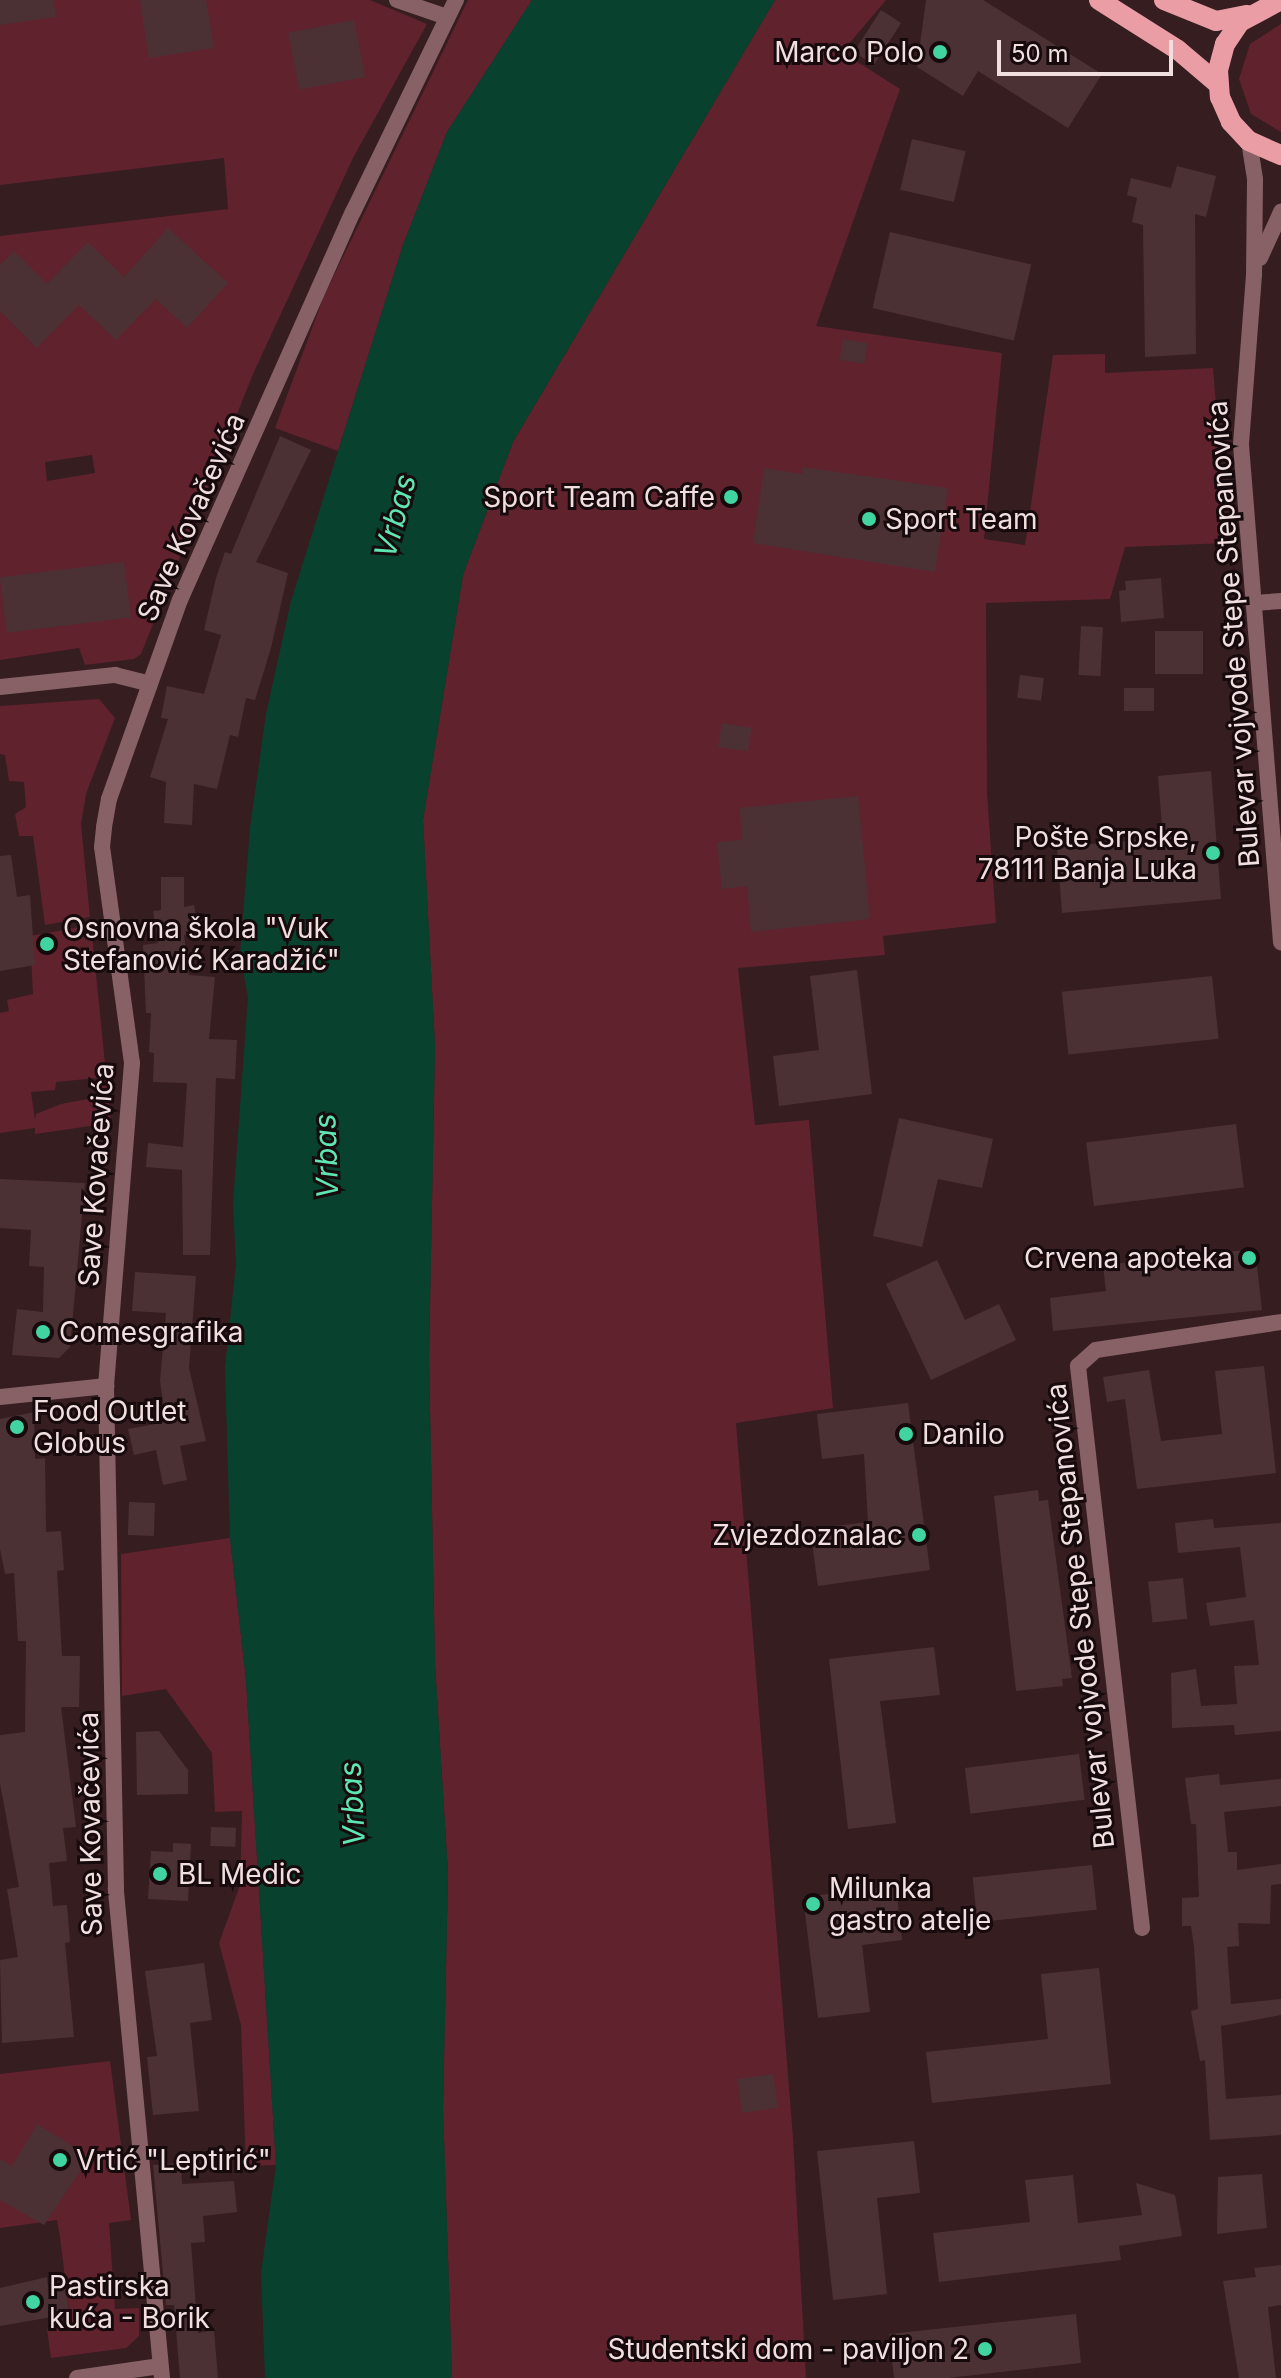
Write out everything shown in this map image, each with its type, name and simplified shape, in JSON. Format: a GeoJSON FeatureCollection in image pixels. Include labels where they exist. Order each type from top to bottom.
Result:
{"type":"FeatureCollection","features":[{"type":"Feature","properties":{"kind":"main road"},"geometry":{"type":"LineString","coordinates":[[1099,0],[1178,50],[1218,84]]}},
{"type":"Feature","properties":{"kind":"main road"},"geometry":{"type":"LineString","coordinates":[[1164,0],[1216,21],[1250,13],[1281,0]]}},
{"type":"Feature","properties":{"kind":"main road"},"geometry":{"type":"LineString","coordinates":[[1250,13],[1225,44],[1218,84],[1224,110],[1249,141],[1281,155]]}},
{"type":"Feature","properties":{"kind":"street"},"geometry":{"type":"LineString","coordinates":[[397,0],[447,17]]}},
{"type":"Feature","properties":{"kind":"street","name":"Save Kovačevića"},"geometry":{"type":"LineString","coordinates":[[161,2372],[120,1967],[106,1386],[132,1063],[102,847],[109,799],[180,600],[330,262],[456,0]]}},
{"type":"Feature","properties":{"kind":"street","name":"Bulevar vojvode Stepe Stepanovića"},"geometry":{"type":"LineString","coordinates":[[1249,141],[1255,180],[1254,275],[1240,411],[1281,942]]}},
{"type":"Feature","properties":{"kind":"street","name":"Bulevar vojvode Stepe Stepanovića"},"geometry":{"type":"LineString","coordinates":[[1254,275],[1281,212]]}},
{"type":"Feature","properties":{"kind":"street"},"geometry":{"type":"LineString","coordinates":[[1253,603],[1281,601]]}},
{"type":"Feature","properties":{"kind":"street"},"geometry":{"type":"LineString","coordinates":[[0,687],[115,675],[150,684]]}},
{"type":"Feature","properties":{"kind":"street","name":"Bulevar vojvode Stepe Stepanovića"},"geometry":{"type":"LineString","coordinates":[[1142,1928],[1078,1366],[1096,1350],[1281,1322]]}},
{"type":"Feature","properties":{"kind":"street"},"geometry":{"type":"LineString","coordinates":[[0,1397],[106,1386]]}},
{"type":"Feature","properties":{"kind":"street"},"geometry":{"type":"LineString","coordinates":[[77,2378],[161,2372]]}},
{"type":"Feature","properties":{"kind":"shaded area"},"geometry":{"type":"Polygon","coordinates":[[[0,0],[370,0],[427,24],[353,158],[253,374],[141,654],[134,659],[85,665],[79,648],[0,660],[0,236],[228,209],[224,158],[0,185],[0,0]],[[92,455],[45,462],[47,481],[95,473],[92,455]]]}},
{"type":"Feature","properties":{"kind":"shaded area"},"geometry":{"type":"Polygon","coordinates":[[[468,0],[532,0],[447,132],[403,245],[338,451],[275,428],[324,296],[468,0]]]}},
{"type":"Feature","properties":{"kind":"shaded area"},"geometry":{"type":"Polygon","coordinates":[[[775,0],[886,0],[842,52],[900,89],[816,326],[1002,353],[984,539],[1025,545],[1053,355],[1105,354],[1105,373],[1213,368],[1227,543],[1125,547],[1110,599],[986,603],[987,792],[996,923],[883,936],[885,955],[738,968],[755,1125],[809,1120],[833,1408],[736,1423],[793,2138],[806,2378],[452,2378],[443,2108],[448,1873],[435,1665],[429,1358],[435,1046],[423,820],[463,575],[513,442],[775,0]]]}},
{"type":"Feature","properties":{"kind":"shaded area"},"geometry":{"type":"Polygon","coordinates":[[[1281,24],[1281,132],[1251,114],[1239,79],[1250,44],[1281,24]]]}},
{"type":"Feature","properties":{"kind":"shaded area"},"geometry":{"type":"Polygon","coordinates":[[[99,699],[115,718],[86,794],[81,824],[90,917],[45,925],[33,836],[19,836],[15,814],[26,807],[24,782],[9,781],[5,755],[0,754],[0,706],[99,699]]]}},
{"type":"Feature","properties":{"kind":"shaded area"},"geometry":{"type":"Polygon","coordinates":[[[91,925],[111,1123],[35,1134],[35,1128],[0,1133],[0,1013],[9,1011],[7,1000],[33,994],[30,936],[91,925]],[[97,1078],[56,1082],[55,1090],[31,1092],[35,1120],[36,1114],[61,1104],[98,1097],[97,1078]]]}},
{"type":"Feature","properties":{"kind":"shaded area"},"geometry":{"type":"Polygon","coordinates":[[[230,1538],[246,1680],[276,2165],[246,2166],[241,2025],[219,1943],[240,1885],[242,1811],[215,1812],[212,1753],[166,1689],[122,1696],[121,1554],[230,1538]]]}},
{"type":"Feature","properties":{"kind":"shaded area"},"geometry":{"type":"Polygon","coordinates":[[[110,2061],[131,2220],[109,2223],[115,2309],[139,2308],[139,2336],[126,2348],[51,2358],[47,2329],[71,2326],[57,2220],[0,2228],[0,2074],[110,2061]]]}},
{"type":"Feature","properties":{"kind":"water","name":"Vrbas"},"geometry":{"type":"Polygon","coordinates":[[[532,0],[775,0],[513,442],[463,575],[423,820],[435,1046],[429,1358],[435,1665],[448,1874],[443,2108],[452,2378],[265,2378],[261,2273],[276,2165],[246,1680],[230,1538],[225,1368],[236,1264],[233,1204],[248,997],[240,954],[250,828],[266,714],[291,601],[403,245],[447,132],[532,0]]]}},
{"type":"Feature","properties":{"kind":"building"},"geometry":{"type":"Polygon","coordinates":[[[0,0],[53,0],[56,17],[0,25],[0,0]]]}},
{"type":"Feature","properties":{"kind":"building"},"geometry":{"type":"Polygon","coordinates":[[[140,0],[206,0],[214,48],[149,58],[140,0]]]}},
{"type":"Feature","properties":{"kind":"building"},"geometry":{"type":"Polygon","coordinates":[[[926,0],[983,0],[1102,74],[1068,128],[978,71],[963,96],[917,67],[926,0]]]}},
{"type":"Feature","properties":{"kind":"building"},"geometry":{"type":"Polygon","coordinates":[[[881,10],[901,23],[874,65],[854,52],[881,10]]]}},
{"type":"Feature","properties":{"kind":"building"},"geometry":{"type":"Polygon","coordinates":[[[354,20],[365,77],[299,90],[288,33],[354,20]]]}},
{"type":"Feature","properties":{"kind":"building"},"geometry":{"type":"Polygon","coordinates":[[[912,139],[966,151],[954,202],[900,190],[912,139]]]}},
{"type":"Feature","properties":{"kind":"building"},"geometry":{"type":"Polygon","coordinates":[[[1177,166],[1216,176],[1206,217],[1195,214],[1196,354],[1145,357],[1143,225],[1132,222],[1137,198],[1127,195],[1131,178],[1171,188],[1177,166]]]}},
{"type":"Feature","properties":{"kind":"building"},"geometry":{"type":"Polygon","coordinates":[[[168,228],[228,283],[187,328],[156,299],[116,340],[79,305],[37,348],[0,311],[0,265],[14,251],[47,284],[88,242],[124,277],[168,228]]]}},
{"type":"Feature","properties":{"kind":"building"},"geometry":{"type":"Polygon","coordinates":[[[890,232],[1031,265],[1014,341],[872,308],[890,232]]]}},
{"type":"Feature","properties":{"kind":"building"},"geometry":{"type":"Polygon","coordinates":[[[843,339],[868,343],[864,364],[840,360],[843,339]]]}},
{"type":"Feature","properties":{"kind":"building"},"geometry":{"type":"Polygon","coordinates":[[[280,436],[311,450],[256,562],[288,573],[271,648],[255,700],[246,698],[238,737],[230,735],[217,789],[194,784],[192,825],[164,823],[166,782],[150,777],[168,719],[161,718],[167,686],[204,694],[221,635],[204,630],[216,578],[225,552],[231,554],[280,436]]]}},
{"type":"Feature","properties":{"kind":"building","name":"Sport Team"},"geometry":{"type":"Polygon","coordinates":[[[803,467],[948,488],[935,572],[753,543],[764,468],[802,474],[803,467]]]}},
{"type":"Feature","properties":{"kind":"building"},"geometry":{"type":"Polygon","coordinates":[[[124,562],[131,618],[7,633],[0,577],[124,562]]]}},
{"type":"Feature","properties":{"kind":"building"},"geometry":{"type":"Polygon","coordinates":[[[1161,578],[1164,618],[1121,622],[1119,591],[1126,590],[1125,581],[1161,578]]]}},
{"type":"Feature","properties":{"kind":"building"},"geometry":{"type":"Polygon","coordinates":[[[1081,626],[1103,627],[1100,676],[1078,675],[1081,626]]]}},
{"type":"Feature","properties":{"kind":"building"},"geometry":{"type":"Polygon","coordinates":[[[1155,631],[1203,631],[1203,674],[1155,674],[1155,631]]]}},
{"type":"Feature","properties":{"kind":"building"},"geometry":{"type":"Polygon","coordinates":[[[1020,675],[1044,678],[1041,701],[1017,698],[1020,675]]]}},
{"type":"Feature","properties":{"kind":"building"},"geometry":{"type":"Polygon","coordinates":[[[1124,688],[1154,688],[1154,711],[1124,711],[1124,688]]]}},
{"type":"Feature","properties":{"kind":"building"},"geometry":{"type":"Polygon","coordinates":[[[722,723],[752,728],[748,751],[718,747],[722,723]]]}},
{"type":"Feature","properties":{"kind":"building"},"geometry":{"type":"Polygon","coordinates":[[[1211,771],[1221,899],[1062,913],[1057,847],[1163,838],[1158,776],[1211,771]]]}},
{"type":"Feature","properties":{"kind":"building"},"geometry":{"type":"Polygon","coordinates":[[[858,796],[870,919],[751,932],[747,886],[722,889],[717,842],[742,840],[740,808],[858,796]]]}},
{"type":"Feature","properties":{"kind":"building"},"geometry":{"type":"Polygon","coordinates":[[[11,855],[17,897],[30,895],[35,965],[0,971],[0,856],[11,855]]]}},
{"type":"Feature","properties":{"kind":"building"},"geometry":{"type":"Polygon","coordinates":[[[161,877],[184,877],[184,907],[194,905],[199,933],[184,935],[189,975],[215,977],[209,1039],[237,1040],[235,1079],[216,1078],[210,1255],[183,1255],[182,1170],[146,1167],[148,1143],[183,1147],[187,1083],[153,1082],[154,1053],[149,1052],[151,1013],[146,1013],[143,945],[158,943],[153,911],[161,910],[161,877]]]}},
{"type":"Feature","properties":{"kind":"building"},"geometry":{"type":"Polygon","coordinates":[[[857,970],[872,1094],[779,1106],[773,1056],[819,1050],[810,976],[857,970]]]}},
{"type":"Feature","properties":{"kind":"building"},"geometry":{"type":"Polygon","coordinates":[[[1212,976],[1219,1039],[1068,1054],[1062,992],[1212,976]]]}},
{"type":"Feature","properties":{"kind":"building"},"geometry":{"type":"Polygon","coordinates":[[[899,1118],[993,1139],[982,1188],[938,1179],[922,1247],[873,1236],[899,1118]]]}},
{"type":"Feature","properties":{"kind":"building"},"geometry":{"type":"Polygon","coordinates":[[[1236,1124],[1244,1188],[1094,1206],[1086,1142],[1236,1124]]]}},
{"type":"Feature","properties":{"kind":"building"},"geometry":{"type":"Polygon","coordinates":[[[0,1179],[85,1183],[70,1347],[59,1358],[12,1355],[17,1309],[43,1312],[44,1267],[29,1266],[31,1230],[0,1228],[0,1179]]]}},
{"type":"Feature","properties":{"kind":"building"},"geometry":{"type":"Polygon","coordinates":[[[1255,1249],[1262,1310],[1053,1331],[1050,1298],[1106,1291],[1103,1265],[1255,1249]]]}},
{"type":"Feature","properties":{"kind":"building"},"geometry":{"type":"Polygon","coordinates":[[[937,1260],[965,1320],[999,1304],[1016,1340],[931,1380],[886,1284],[937,1260]]]}},
{"type":"Feature","properties":{"kind":"building"},"geometry":{"type":"Polygon","coordinates":[[[135,1272],[196,1276],[189,1368],[206,1441],[180,1446],[187,1480],[163,1485],[156,1450],[134,1455],[128,1429],[166,1422],[160,1381],[166,1313],[132,1311],[135,1272]]]}},
{"type":"Feature","properties":{"kind":"building"},"geometry":{"type":"Polygon","coordinates":[[[1264,1366],[1276,1473],[1137,1489],[1125,1399],[1107,1402],[1103,1377],[1149,1370],[1161,1441],[1222,1434],[1215,1371],[1264,1366]]]}},
{"type":"Feature","properties":{"kind":"building"},"geometry":{"type":"Polygon","coordinates":[[[908,1403],[930,1570],[818,1586],[810,1529],[868,1522],[864,1454],[822,1459],[817,1414],[908,1403]]]}},
{"type":"Feature","properties":{"kind":"building"},"geometry":{"type":"Polygon","coordinates":[[[34,1412],[35,1459],[45,1458],[46,1532],[61,1531],[64,1570],[57,1571],[62,1656],[80,1656],[79,1707],[61,1707],[76,1827],[63,1828],[67,1861],[49,1863],[53,1906],[67,1905],[70,1942],[65,1943],[74,2037],[2,2043],[0,1960],[18,1957],[7,1889],[19,1887],[0,1783],[0,1735],[25,1732],[26,1641],[18,1641],[14,1573],[5,1574],[0,1549],[0,1419],[34,1412]]]}},
{"type":"Feature","properties":{"kind":"building"},"geometry":{"type":"Polygon","coordinates":[[[1038,1490],[1039,1501],[1048,1500],[1072,1678],[1062,1679],[1063,1686],[1016,1691],[994,1496],[1038,1490]]]}},
{"type":"Feature","properties":{"kind":"building"},"geometry":{"type":"Polygon","coordinates":[[[129,1502],[155,1503],[154,1536],[128,1535],[129,1502]]]}},
{"type":"Feature","properties":{"kind":"building"},"geometry":{"type":"Polygon","coordinates":[[[1213,1519],[1214,1528],[1281,1523],[1281,1731],[1235,1735],[1234,1725],[1172,1728],[1171,1673],[1196,1669],[1201,1706],[1237,1704],[1234,1666],[1259,1665],[1254,1620],[1210,1626],[1206,1603],[1246,1597],[1240,1547],[1178,1553],[1175,1523],[1213,1519]]]}},
{"type":"Feature","properties":{"kind":"building"},"geometry":{"type":"Polygon","coordinates":[[[1183,1578],[1187,1619],[1152,1622],[1148,1582],[1183,1578]]]}},
{"type":"Feature","properties":{"kind":"building"},"geometry":{"type":"Polygon","coordinates":[[[934,1647],[940,1695],[880,1701],[896,1823],[848,1829],[829,1659],[934,1647]]]}},
{"type":"Feature","properties":{"kind":"building"},"geometry":{"type":"Polygon","coordinates":[[[159,1731],[188,1770],[188,1794],[137,1795],[136,1732],[159,1731]]]}},
{"type":"Feature","properties":{"kind":"building"},"geometry":{"type":"Polygon","coordinates":[[[1079,1754],[1085,1800],[970,1814],[965,1768],[1079,1754]]]}},
{"type":"Feature","properties":{"kind":"building"},"geometry":{"type":"Polygon","coordinates":[[[1219,1774],[1220,1785],[1281,1779],[1281,1806],[1224,1812],[1228,1852],[1237,1852],[1237,1870],[1281,1864],[1281,1884],[1271,1885],[1270,1924],[1238,1923],[1239,1946],[1227,1947],[1231,2004],[1281,1999],[1281,2015],[1221,2026],[1226,2099],[1281,2095],[1281,2135],[1210,2140],[1205,2060],[1200,2061],[1191,2011],[1198,2009],[1194,1947],[1191,1926],[1182,1926],[1182,1898],[1199,1897],[1196,1824],[1191,1824],[1185,1778],[1219,1774]]]}},
{"type":"Feature","properties":{"kind":"building"},"geometry":{"type":"Polygon","coordinates":[[[211,1827],[236,1828],[235,1847],[210,1846],[211,1827]]]}},
{"type":"Feature","properties":{"kind":"building"},"geometry":{"type":"Polygon","coordinates":[[[173,1843],[191,1844],[188,1901],[148,1899],[151,1851],[173,1852],[173,1843]]]}},
{"type":"Feature","properties":{"kind":"building"},"geometry":{"type":"Polygon","coordinates":[[[1092,1865],[1097,1910],[977,1922],[973,1878],[1092,1865]]]}},
{"type":"Feature","properties":{"kind":"building"},"geometry":{"type":"Polygon","coordinates":[[[896,1886],[902,1940],[862,1945],[870,2012],[818,2018],[803,1897],[896,1886]]]}},
{"type":"Feature","properties":{"kind":"building"},"geometry":{"type":"Polygon","coordinates":[[[204,1963],[212,2020],[190,2023],[199,2111],[153,2115],[147,2057],[157,2056],[145,1971],[204,1963]]]}},
{"type":"Feature","properties":{"kind":"building"},"geometry":{"type":"Polygon","coordinates":[[[1099,1968],[1111,2084],[932,2103],[926,2052],[1048,2039],[1041,1974],[1099,1968]]]}},
{"type":"Feature","properties":{"kind":"building"},"geometry":{"type":"Polygon","coordinates":[[[773,2074],[778,2108],[742,2113],[737,2079],[773,2074]]]}},
{"type":"Feature","properties":{"kind":"building"},"geometry":{"type":"Polygon","coordinates":[[[37,2124],[90,2157],[44,2225],[0,2200],[0,2159],[12,2166],[37,2124]]]}},
{"type":"Feature","properties":{"kind":"building"},"geometry":{"type":"Polygon","coordinates":[[[914,2141],[920,2193],[877,2198],[887,2294],[833,2300],[817,2151],[914,2141]]]}},
{"type":"Feature","properties":{"kind":"building"},"geometry":{"type":"Polygon","coordinates":[[[181,2163],[182,2184],[234,2181],[237,2212],[203,2216],[205,2242],[191,2243],[198,2333],[214,2330],[218,2378],[180,2378],[174,2305],[166,2305],[153,2165],[181,2163]]]}},
{"type":"Feature","properties":{"kind":"building"},"geometry":{"type":"Polygon","coordinates":[[[1262,2174],[1267,2228],[1217,2234],[1218,2177],[1262,2174]]]}},
{"type":"Feature","properties":{"kind":"building"},"geometry":{"type":"Polygon","coordinates":[[[1073,2175],[1078,2223],[1142,2215],[1136,2183],[1175,2195],[1182,2236],[1119,2246],[1121,2260],[939,2282],[933,2233],[1030,2222],[1025,2180],[1073,2175]]]}},
{"type":"Feature","properties":{"kind":"building"},"geometry":{"type":"Polygon","coordinates":[[[1281,2265],[1281,2305],[1268,2307],[1276,2378],[1239,2378],[1223,2281],[1256,2277],[1254,2268],[1281,2265]]]}},
{"type":"Feature","properties":{"kind":"building"},"geometry":{"type":"Polygon","coordinates":[[[47,2277],[48,2287],[66,2285],[69,2314],[0,2326],[0,2288],[47,2277]]]}},
{"type":"Feature","properties":{"kind":"building","name":"Studentski dom - paviljon 2"},"geometry":{"type":"Polygon","coordinates":[[[1076,2314],[1081,2363],[948,2378],[894,2378],[889,2334],[1076,2314]]]}},
{"type":"Feature","properties":{"kind":"place","name":"Marco Polo"},"geometry":{"type":"Point","coordinates":[940,52]}},
{"type":"Feature","properties":{"kind":"place","name":"Sport Team Caffe"},"geometry":{"type":"Point","coordinates":[731,497]}},
{"type":"Feature","properties":{"kind":"place","name":"Sport Team"},"geometry":{"type":"Point","coordinates":[869,519]}},
{"type":"Feature","properties":{"kind":"place","name":"Pošte Srpske, 78111 Banja Luka"},"geometry":{"type":"Point","coordinates":[1213,853]}},
{"type":"Feature","properties":{"kind":"place","name":"Osnovna škola \"Vuk Stefanović Karadžić\""},"geometry":{"type":"Point","coordinates":[47,944]}},
{"type":"Feature","properties":{"kind":"place","name":"Crvena apoteka"},"geometry":{"type":"Point","coordinates":[1249,1258]}},
{"type":"Feature","properties":{"kind":"place","name":"Comesgrafika"},"geometry":{"type":"Point","coordinates":[43,1332]}},
{"type":"Feature","properties":{"kind":"place","name":"Food Outlet Globus"},"geometry":{"type":"Point","coordinates":[17,1427]}},
{"type":"Feature","properties":{"kind":"place","name":"Danilo"},"geometry":{"type":"Point","coordinates":[906,1434]}},
{"type":"Feature","properties":{"kind":"place","name":"Zvjezdoznalac"},"geometry":{"type":"Point","coordinates":[919,1535]}},
{"type":"Feature","properties":{"kind":"place","name":"BL Medic"},"geometry":{"type":"Point","coordinates":[160,1874]}},
{"type":"Feature","properties":{"kind":"place","name":"Milunka gastro atelje"},"geometry":{"type":"Point","coordinates":[813,1904]}},
{"type":"Feature","properties":{"kind":"place","name":"Vrtić \"Leptirić\""},"geometry":{"type":"Point","coordinates":[60,2160]}},
{"type":"Feature","properties":{"kind":"place","name":"Pastirska kuća - Borik"},"geometry":{"type":"Point","coordinates":[33,2302]}},
{"type":"Feature","properties":{"kind":"place","name":"Studentski dom - paviljon 2"},"geometry":{"type":"Point","coordinates":[985,2349]}}]}
